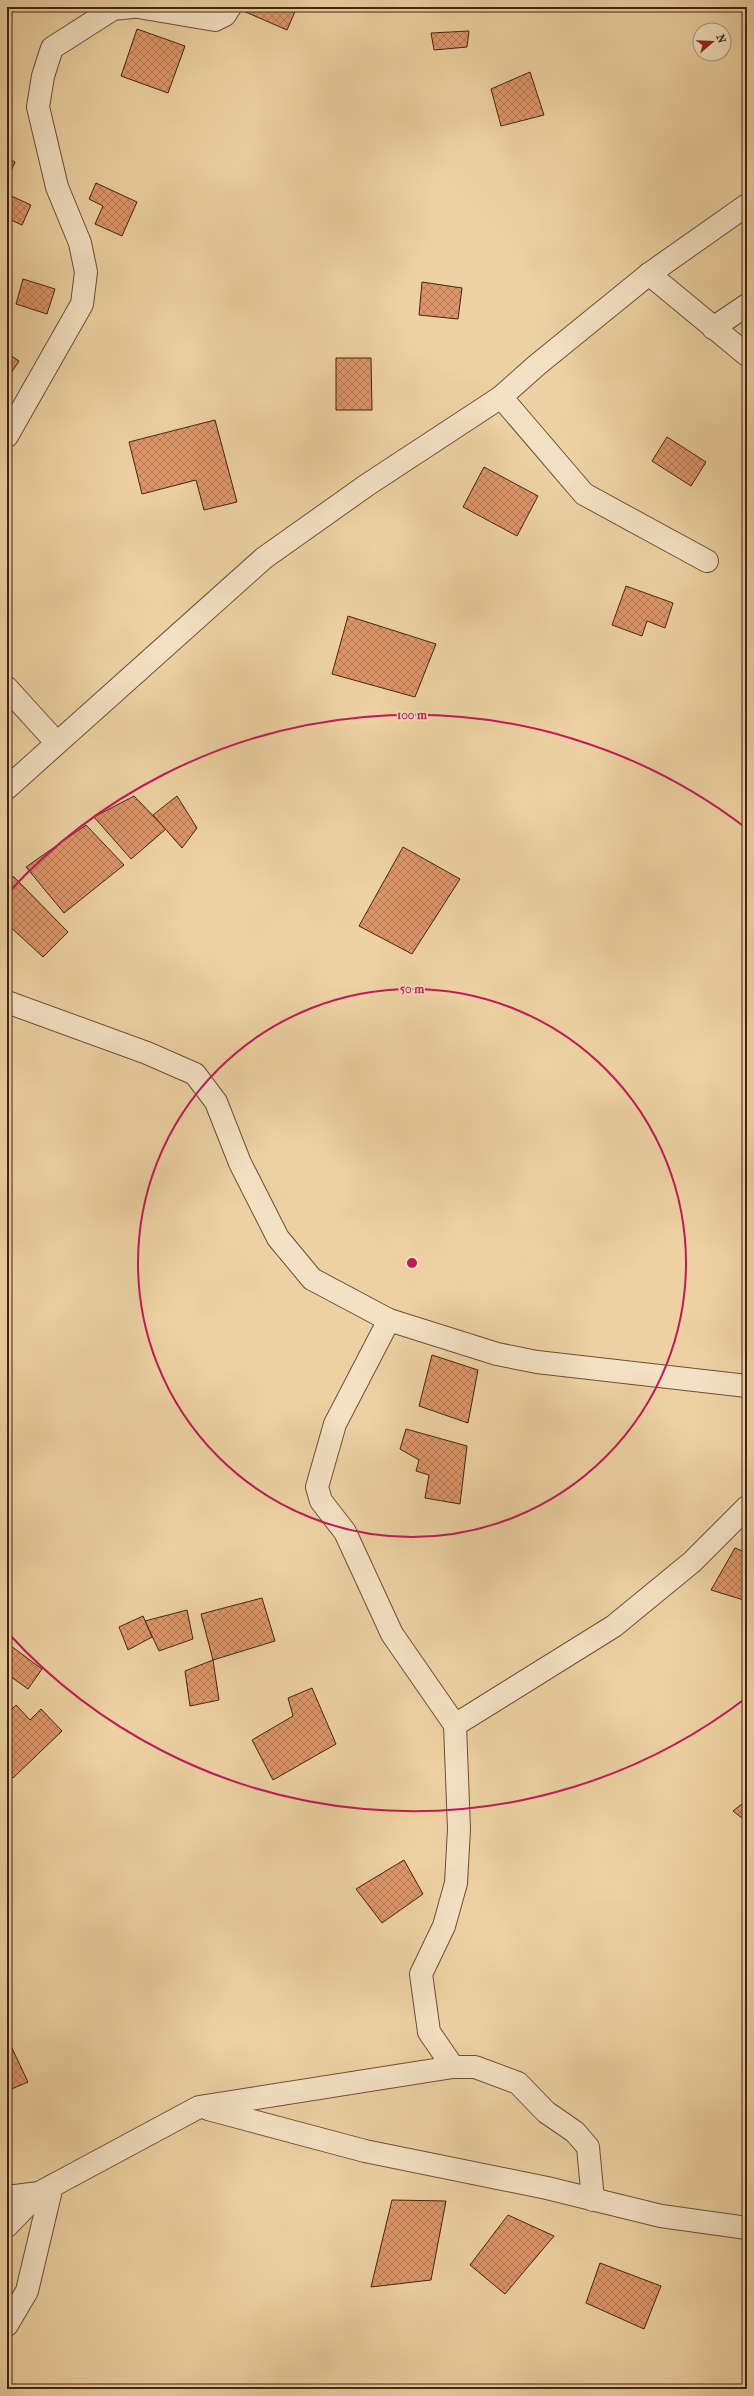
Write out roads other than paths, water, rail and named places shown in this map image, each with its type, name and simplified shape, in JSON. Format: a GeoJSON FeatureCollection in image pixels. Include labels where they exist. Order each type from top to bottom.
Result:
{"type":"FeatureCollection","features":[{"type":"Feature","properties":{"kind":"street"},"geometry":{"type":"LineString","coordinates":[[7,436],[82,304],[86,272],[80,243],[57,187],[38,107],[43,76],[52,48],[113,9],[132,7]]}},
{"type":"Feature","properties":{"kind":"street"},"geometry":{"type":"LineString","coordinates":[[138,7],[215,20],[224,15],[230,7]]}},
{"type":"Feature","properties":{"kind":"street"},"geometry":{"type":"LineString","coordinates":[[7,788],[56,742],[264,558],[374,481],[501,397],[537,365],[648,274],[747,205]]}},
{"type":"Feature","properties":{"kind":"street"},"geometry":{"type":"LineString","coordinates":[[648,274],[747,355]]}},
{"type":"Feature","properties":{"kind":"street"},"geometry":{"type":"LineString","coordinates":[[713,328],[747,305]]}},
{"type":"Feature","properties":{"kind":"street"},"geometry":{"type":"LineString","coordinates":[[501,397],[584,494],[707,561]]}},
{"type":"Feature","properties":{"kind":"street"},"geometry":{"type":"LineString","coordinates":[[7,688],[56,742]]}},
{"type":"Feature","properties":{"kind":"street"},"geometry":{"type":"LineString","coordinates":[[7,1002],[147,1053],[195,1074],[216,1102],[240,1163],[278,1238],[312,1279],[388,1320],[497,1354],[537,1362],[747,1386]]}},
{"type":"Feature","properties":{"kind":"street"},"geometry":{"type":"LineString","coordinates":[[388,1320],[335,1424],[317,1487],[321,1501],[345,1532],[392,1634],[455,1725],[459,1829],[456,1883],[444,1926],[421,1974],[429,2032],[453,2067]]}},
{"type":"Feature","properties":{"kind":"street"},"geometry":{"type":"LineString","coordinates":[[455,1725],[614,1626],[692,1562],[747,1507]]}},
{"type":"Feature","properties":{"kind":"street"},"geometry":{"type":"LineString","coordinates":[[7,2197],[45,2189],[199,2107],[453,2067],[475,2067],[518,2083],[546,2112],[575,2132],[588,2148],[593,2200]]}},
{"type":"Feature","properties":{"kind":"street"},"geometry":{"type":"LineString","coordinates":[[199,2107],[365,2151],[661,2216],[747,2228]]}},
{"type":"Feature","properties":{"kind":"street"},"geometry":{"type":"LineString","coordinates":[[7,2226],[45,2189]]}},
{"type":"Feature","properties":{"kind":"street"},"geometry":{"type":"LineString","coordinates":[[7,2325],[27,2291],[45,2189]]}},
{"type":"Feature","properties":{"kind":"street"},"geometry":{"type":"LineString","coordinates":[[7,2301],[27,2291]]}}]}
